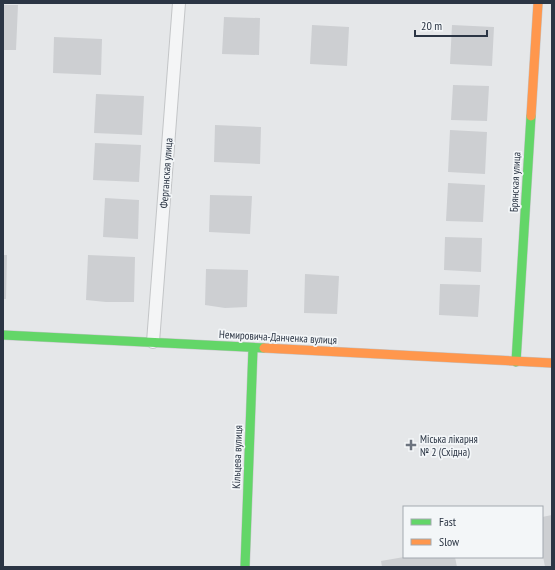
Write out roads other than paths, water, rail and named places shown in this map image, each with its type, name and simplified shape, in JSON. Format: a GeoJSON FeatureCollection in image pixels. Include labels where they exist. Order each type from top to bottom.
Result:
{"type":"FeatureCollection","features":[{"type":"Feature","properties":{"kind":"street","name":"Брянская улица"},"geometry":{"type":"LineString","coordinates":[[516,362],[538,3]]}},
{"type":"Feature","properties":{"kind":"street","name":"Немировича-Данченка вулиця"},"geometry":{"type":"LineString","coordinates":[[3,335],[552,363]]}},
{"type":"Feature","properties":{"kind":"street","name":"Кільцева вулиця"},"geometry":{"type":"LineString","coordinates":[[245,567],[252,348]]}},
{"type":"Feature","properties":{"kind":"lane","name":"Ферганская улица"},"geometry":{"type":"LineString","coordinates":[[153,342],[179,3]]}},
{"type":"Feature","properties":{"kind":"place","name":"Міська лікарня № 2 (Східна)"},"geometry":{"type":"Point","coordinates":[411,445]}}]}
